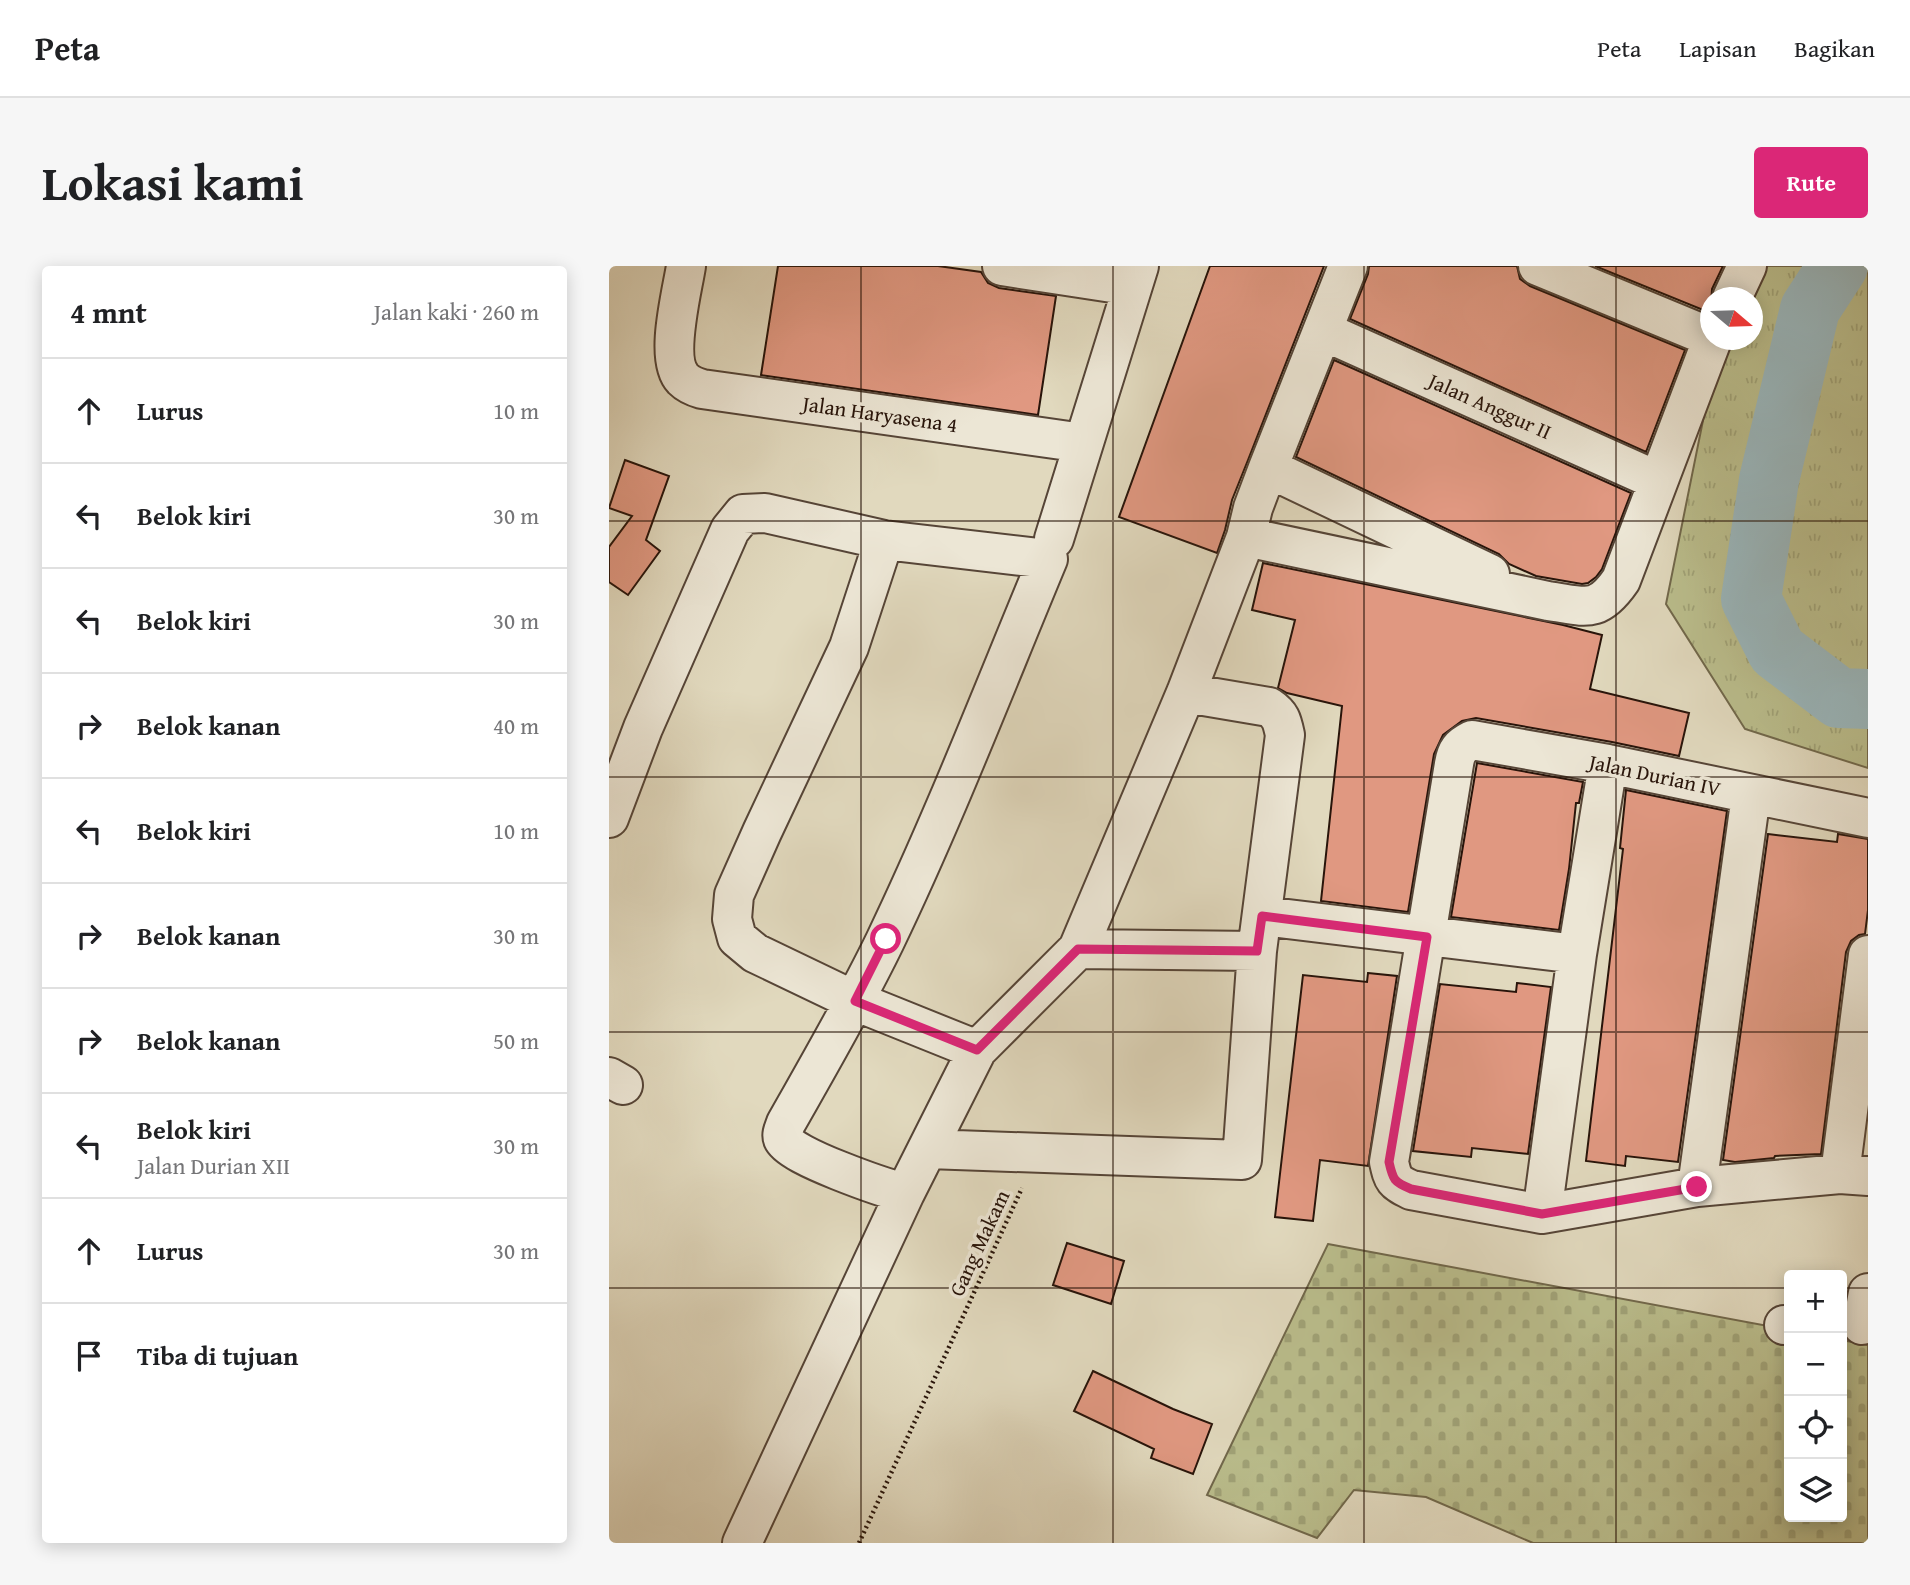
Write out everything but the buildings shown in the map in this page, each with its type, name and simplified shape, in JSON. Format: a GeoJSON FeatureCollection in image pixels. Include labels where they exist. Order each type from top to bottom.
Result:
{"type":"FeatureCollection","features":[{"type":"Feature","properties":{"kind":"street","name":"Jalan Haryasena 4"},"geometry":{"type":"LineString","coordinates":[[686,266],[673,342],[675,362],[681,377],[691,385],[702,389],[1083,443]]}},
{"type":"Feature","properties":{"kind":"street"},"geometry":{"type":"LineString","coordinates":[[1002,266],[1135,276],[1054,539]]}},
{"type":"Feature","properties":{"kind":"street"},"geometry":{"type":"LineString","coordinates":[[742,1543],[905,1193],[977,1050],[1078,949],[1186,693],[1247,537],[1253,508],[1268,468],[1348,266]]}},
{"type":"Feature","properties":{"kind":"street"},"geometry":{"type":"LineString","coordinates":[[1538,266],[1700,333]]}},
{"type":"Feature","properties":{"kind":"street"},"geometry":{"type":"LineString","coordinates":[[1737,287],[1747,266]]}},
{"type":"Feature","properties":{"kind":"street","name":"Jalan Anggur II"},"geometry":{"type":"LineString","coordinates":[[1323,331],[1658,481]]}},
{"type":"Feature","properties":{"kind":"street"},"geometry":{"type":"LineString","coordinates":[[1247,537],[1548,601],[1590,607],[1601,603],[1610,596],[1621,580],[1707,350]]}},
{"type":"Feature","properties":{"kind":"street"},"geometry":{"type":"LineString","coordinates":[[1268,468],[1548,601]]}},
{"type":"Feature","properties":{"kind":"street"},"geometry":{"type":"LineString","coordinates":[[609,818],[643,728],[730,530],[743,514],[765,513],[884,540],[1048,559],[960,772],[886,939],[782,1135],[785,1142],[798,1153],[880,1187],[905,1193]]}},
{"type":"Feature","properties":{"kind":"street"},"geometry":{"type":"LineString","coordinates":[[884,540],[849,648],[734,895],[732,919],[737,938],[755,953],[855,1001],[977,1050]]}},
{"type":"Feature","properties":{"kind":"street"},"geometry":{"type":"LineString","coordinates":[[928,1149],[1242,1160],[1259,934],[1285,735],[1278,713],[1269,707],[1186,693]]}},
{"type":"Feature","properties":{"kind":"street","name":"Jalan Durian IV"},"geometry":{"type":"LineString","coordinates":[[1427,937],[1456,753],[1462,745],[1472,740],[1608,764],[1868,818]]}},
{"type":"Feature","properties":{"kind":"street"},"geometry":{"type":"LineString","coordinates":[[1542,1214],[1577,954],[1608,764]]}},
{"type":"Feature","properties":{"kind":"street"},"geometry":{"type":"LineString","coordinates":[[1697,1187],[1751,795]]}},
{"type":"Feature","properties":{"kind":"street"},"geometry":{"type":"LineString","coordinates":[[1078,949],[1259,934],[1427,937],[1577,954]]}},
{"type":"Feature","properties":{"kind":"street"},"geometry":{"type":"LineString","coordinates":[[1427,937],[1389,1162],[1393,1179],[1411,1189],[1542,1214],[1697,1187],[1854,1175],[1868,955]]}},
{"type":"Feature","properties":{"kind":"path","name":"Gang Makam"},"geometry":{"type":"LineString","coordinates":[[859,1543],[1027,1177]]}},
{"type":"Feature","properties":{"kind":"green space"},"geometry":{"type":"Polygon","coordinates":[[[1760,266],[1868,266],[1868,768],[1745,729],[1666,604],[1717,350],[1763,350],[1763,287],[1755,287],[1760,266]]]}},
{"type":"Feature","properties":{"kind":"green space"},"geometry":{"type":"Polygon","coordinates":[[[1328,1244],[1784,1329],[1784,1522],[1847,1522],[1847,1341],[1868,1345],[1868,1543],[1533,1543],[1426,1497],[1354,1490],[1317,1538],[1207,1495],[1328,1244]]]}},
{"type":"Feature","properties":{"kind":"waterway"},"geometry":{"type":"LineString","coordinates":[[1838,266],[1810,309],[1769,480],[1751,599],[1777,651],[1839,698],[1868,699]]}},
{"type":"Feature","properties":{"kind":"route"},"geometry":{"type":"LineString","coordinates":[[886,939],[855,1001],[977,1050],[1078,949],[1257,951],[1262,916],[1427,937],[1389,1162],[1393,1179],[1411,1189],[1542,1214],[1697,1187]]}}]}
